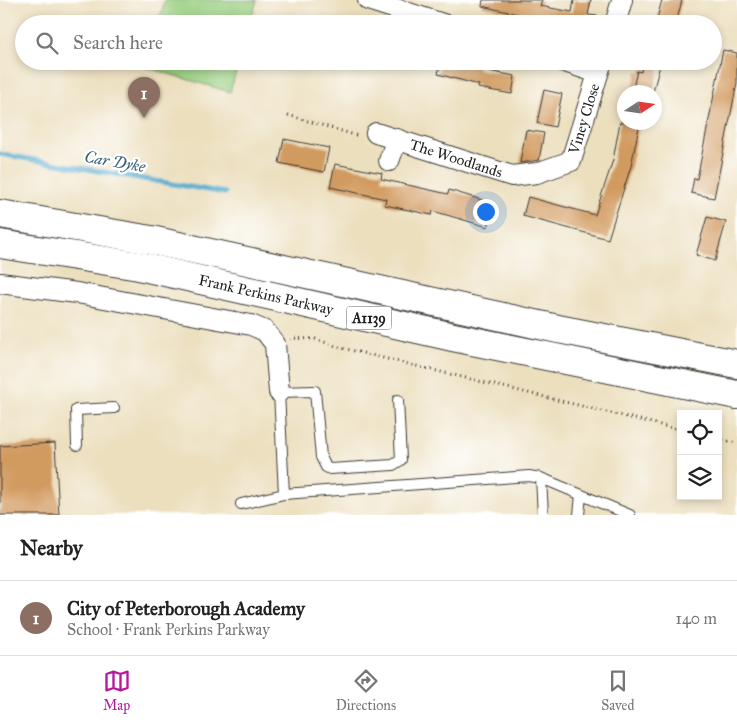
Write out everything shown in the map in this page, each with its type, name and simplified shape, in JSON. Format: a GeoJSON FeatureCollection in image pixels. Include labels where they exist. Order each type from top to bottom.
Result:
{"type":"FeatureCollection","features":[{"type":"Feature","properties":{"kind":"highway","name":"Frank Perkins Parkway"},"geometry":{"type":"LineString","coordinates":[[0,214],[151,240],[558,329],[732,362]]}},
{"type":"Feature","properties":{"kind":"highway","name":"Frank Perkins Parkway"},"geometry":{"type":"LineString","coordinates":[[0,244],[139,266],[453,337],[737,395]]}},
{"type":"Feature","properties":{"kind":"highway"},"geometry":{"type":"LineString","coordinates":[[0,250],[61,254]]}},
{"type":"Feature","properties":{"kind":"highway"},"geometry":{"type":"LineString","coordinates":[[687,385],[737,400]]}},
{"type":"Feature","properties":{"kind":"street"},"geometry":{"type":"LineString","coordinates":[[368,0],[415,15]]}},
{"type":"Feature","properties":{"kind":"street"},"geometry":{"type":"LineString","coordinates":[[617,15],[622,0]]}},
{"type":"Feature","properties":{"kind":"street","name":"Viney Close"},"geometry":{"type":"LineString","coordinates":[[537,173],[571,161],[599,70]]}},
{"type":"Feature","properties":{"kind":"street","name":"The Woodlands"},"geometry":{"type":"LineString","coordinates":[[376,132],[512,176],[537,173]]}},
{"type":"Feature","properties":{"kind":"street"},"geometry":{"type":"LineString","coordinates":[[389,161],[397,139]]}},
{"type":"Feature","properties":{"kind":"street"},"geometry":{"type":"LineString","coordinates":[[0,283],[77,293],[251,325],[265,331],[272,340],[279,368],[279,392]]}},
{"type":"Feature","properties":{"kind":"lane"},"geometry":{"type":"LineString","coordinates":[[284,494],[279,392],[315,391],[321,457],[326,467],[330,469],[394,465],[401,460],[398,400]]}},
{"type":"Feature","properties":{"kind":"lane"},"geometry":{"type":"LineString","coordinates":[[77,445],[76,410],[114,408]]}},
{"type":"Feature","properties":{"kind":"lane"},"geometry":{"type":"LineString","coordinates":[[241,504],[284,494],[333,492],[529,476],[540,478],[619,513],[630,515]]}},
{"type":"Feature","properties":{"kind":"lane"},"geometry":{"type":"LineString","coordinates":[[540,478],[543,515]]}},
{"type":"Feature","properties":{"kind":"lane"},"geometry":{"type":"LineString","coordinates":[[579,515],[581,495]]}},
{"type":"Feature","properties":{"kind":"path"},"geometry":{"type":"LineString","coordinates":[[288,115],[368,139],[376,132]]}},
{"type":"Feature","properties":{"kind":"path"},"geometry":{"type":"LineString","coordinates":[[272,340],[285,337],[315,339],[342,348],[677,429]]}},
{"type":"Feature","properties":{"kind":"path"},"geometry":{"type":"LineString","coordinates":[[722,440],[737,443]]}},
{"type":"Feature","properties":{"kind":"green space"},"geometry":{"type":"Polygon","coordinates":[[[165,0],[257,0],[253,15],[161,15],[165,0]]]}},
{"type":"Feature","properties":{"kind":"green space"},"geometry":{"type":"Polygon","coordinates":[[[155,70],[236,70],[230,92],[155,70]]]}},
{"type":"Feature","properties":{"kind":"building"},"geometry":{"type":"Polygon","coordinates":[[[483,0],[542,0],[540,6],[572,12],[574,0],[591,0],[588,15],[521,15],[482,6],[483,0]]]}},
{"type":"Feature","properties":{"kind":"building"},"geometry":{"type":"Polygon","coordinates":[[[662,0],[682,0],[678,15],[658,15],[662,0]]]}},
{"type":"Feature","properties":{"kind":"building"},"geometry":{"type":"Polygon","coordinates":[[[723,50],[737,53],[737,83],[714,198],[691,193],[694,178],[697,179],[719,70],[722,70],[723,50]]]}},
{"type":"Feature","properties":{"kind":"building"},"geometry":{"type":"Polygon","coordinates":[[[439,70],[482,70],[515,76],[512,94],[478,88],[479,85],[438,74],[439,70]]]}},
{"type":"Feature","properties":{"kind":"building"},"geometry":{"type":"Polygon","coordinates":[[[659,70],[655,85],[634,85],[637,71],[659,70]]]}},
{"type":"Feature","properties":{"kind":"building"},"geometry":{"type":"Polygon","coordinates":[[[544,90],[562,94],[555,127],[537,123],[544,90]]]}},
{"type":"Feature","properties":{"kind":"building"},"geometry":{"type":"Polygon","coordinates":[[[526,130],[544,133],[539,160],[520,163],[526,130]]]}},
{"type":"Feature","properties":{"kind":"building"},"geometry":{"type":"Polygon","coordinates":[[[619,130],[638,130],[631,166],[608,239],[523,216],[528,197],[595,215],[613,160],[619,130]]]}},
{"type":"Feature","properties":{"kind":"building"},"geometry":{"type":"Polygon","coordinates":[[[284,139],[329,148],[324,172],[279,163],[284,139]]]}},
{"type":"Feature","properties":{"kind":"building"},"geometry":{"type":"Polygon","coordinates":[[[335,164],[382,173],[381,179],[448,194],[449,190],[495,204],[488,227],[433,211],[432,215],[385,205],[386,199],[330,187],[335,164]]]}},
{"type":"Feature","properties":{"kind":"building"},"geometry":{"type":"Polygon","coordinates":[[[707,217],[726,222],[715,261],[696,255],[707,217]]]}},
{"type":"Feature","properties":{"kind":"building"},"geometry":{"type":"Polygon","coordinates":[[[55,443],[59,515],[0,515],[0,446],[55,443]]]}},
{"type":"Feature","properties":{"kind":"waterway","name":"Car Dyke"},"geometry":{"type":"LineString","coordinates":[[0,154],[225,193]]}},
{"type":"Feature","properties":{"kind":"place","name":"City of Peterborough Academy"},"geometry":{"type":"Point","coordinates":[144,118]}}]}
